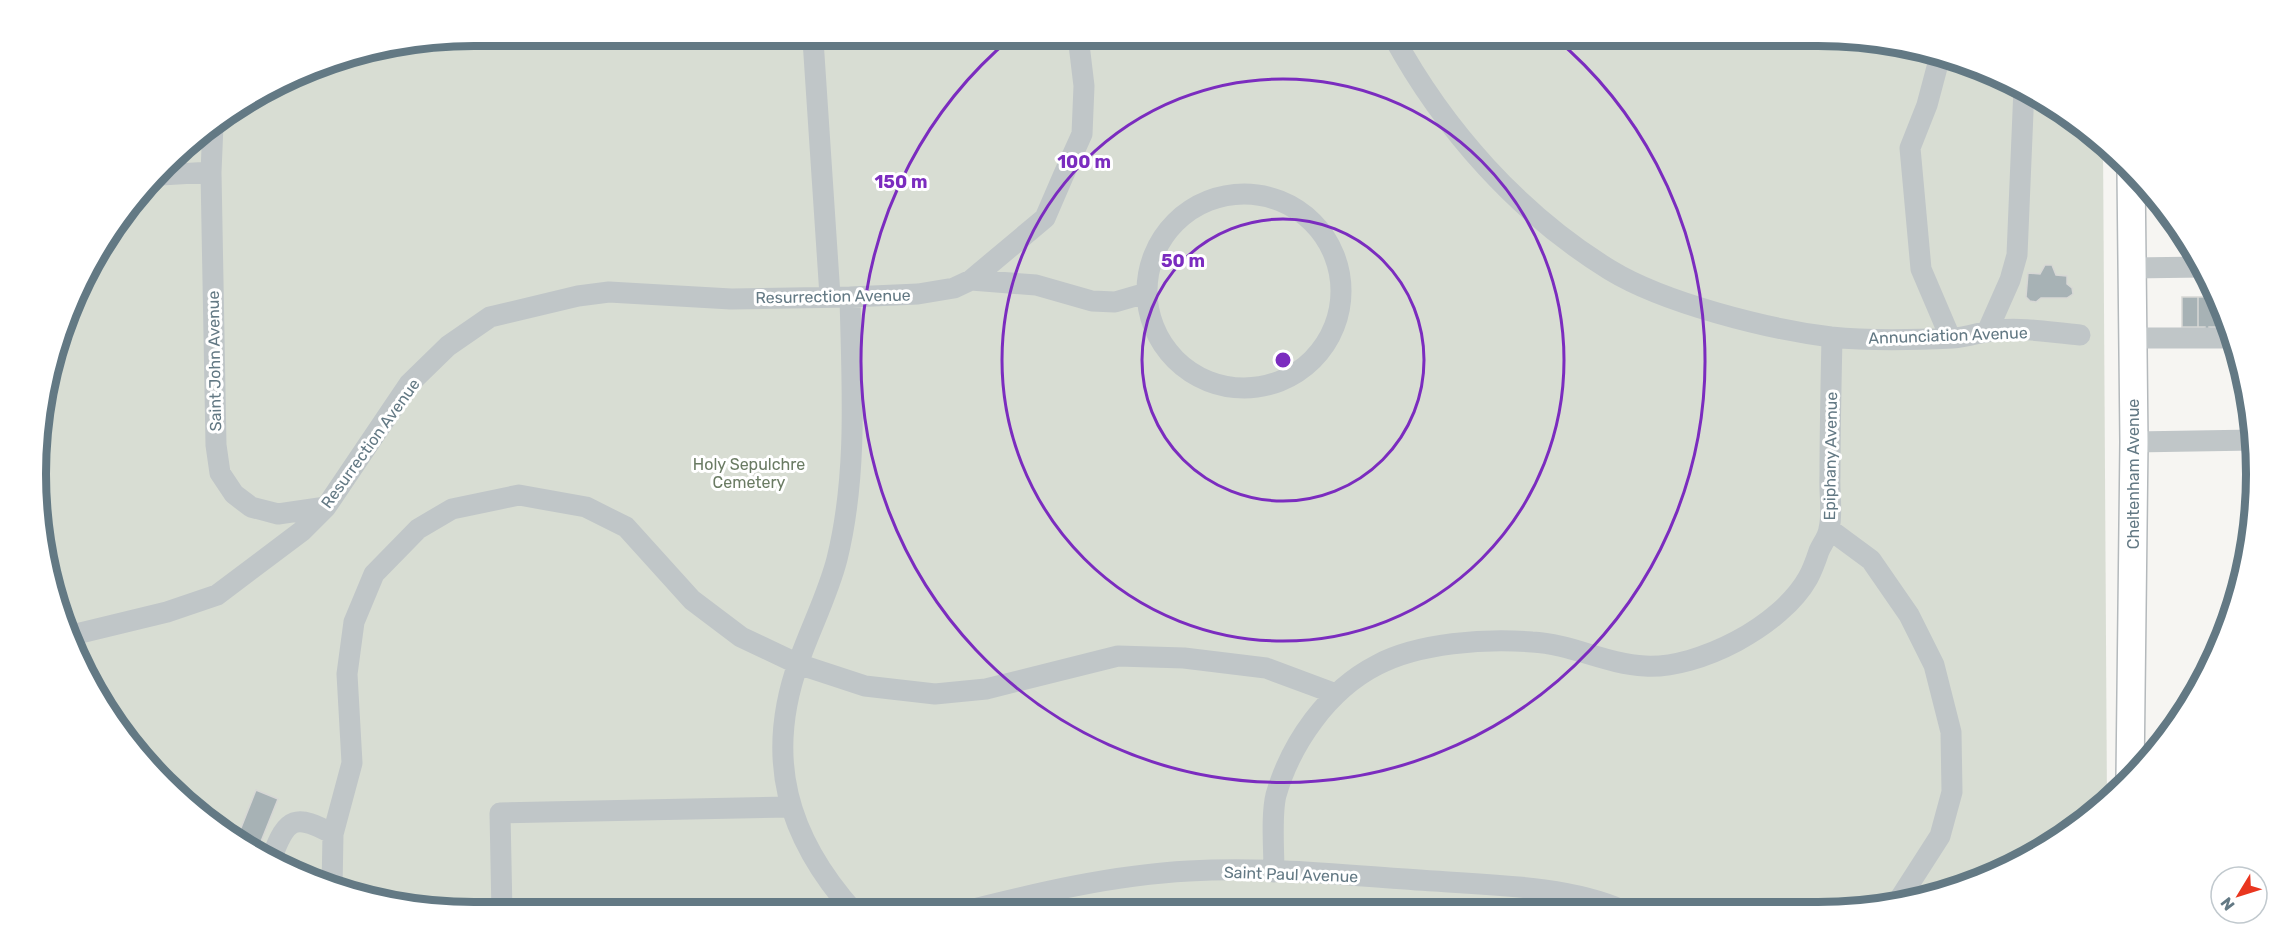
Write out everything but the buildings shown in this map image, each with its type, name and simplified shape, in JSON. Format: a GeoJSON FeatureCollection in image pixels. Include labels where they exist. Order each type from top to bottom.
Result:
{"type":"FeatureCollection","features":[{"type":"Feature","properties":{"kind":"main road","name":"Cheltenham Avenue"},"geometry":{"type":"LineString","coordinates":[[2130,767],[2134,442],[2132,268],[2136,187]]}},
{"type":"Feature","properties":{"kind":"street"},"geometry":{"type":"LineString","coordinates":[[817,46],[840,296],[852,464],[837,560],[798,664],[781,740],[789,807],[812,858],[846,902]]}},
{"type":"Feature","properties":{"kind":"street"},"geometry":{"type":"LineString","coordinates":[[971,280],[1044,218],[1082,134],[1084,86],[1079,46]]}},
{"type":"Feature","properties":{"kind":"street","name":"Annunciation Avenue"},"geometry":{"type":"LineString","coordinates":[[1399,46],[1429,94],[1506,190],[1540,219],[1611,271],[1676,300],[1780,328],[1832,337],[1950,337],[1999,329],[2080,335]]}},
{"type":"Feature","properties":{"kind":"street"},"geometry":{"type":"LineString","coordinates":[[1938,64],[1927,105],[1910,148],[1921,269],[1950,337]]}},
{"type":"Feature","properties":{"kind":"street"},"geometry":{"type":"LineString","coordinates":[[1987,332],[2010,280],[2017,255],[2024,99]]}},
{"type":"Feature","properties":{"kind":"street","name":"Saint John Avenue"},"geometry":{"type":"LineString","coordinates":[[213,136],[211,172],[216,446],[220,473],[234,494],[251,507],[278,514],[326,507]]}},
{"type":"Feature","properties":{"kind":"street"},"geometry":{"type":"LineString","coordinates":[[170,174],[211,172]]}},
{"type":"Feature","properties":{"kind":"street"},"geometry":{"type":"LineString","coordinates":[[1258,194],[1290,205],[1317,226],[1334,255],[1341,288],[1337,319],[1324,346],[1317,354],[1303,368],[1276,383],[1246,388],[1216,384],[1188,371],[1166,350],[1152,323],[1146,293],[1151,259],[1167,230],[1192,207],[1224,195],[1258,194]]}},
{"type":"Feature","properties":{"kind":"street"},"geometry":{"type":"LineString","coordinates":[[2132,268],[2192,267]]}},
{"type":"Feature","properties":{"kind":"street"},"geometry":{"type":"LineString","coordinates":[[971,280],[1036,285],[1092,301],[1121,301],[1146,293]]}},
{"type":"Feature","properties":{"kind":"street","name":"Resurrection Avenue"},"geometry":{"type":"LineString","coordinates":[[77,634],[167,612],[217,595],[302,531],[326,507],[409,384],[448,346],[490,318],[578,296],[609,292],[731,299],[918,294],[954,288],[971,280]]}},
{"type":"Feature","properties":{"kind":"street","name":"Epiphany Avenue"},"geometry":{"type":"LineString","coordinates":[[1274,872],[1275,797],[1290,759],[1303,737],[1336,694],[1377,664],[1432,647],[1475,640],[1534,642],[1566,647],[1599,659],[1646,666],[1705,656],[1756,629],[1792,598],[1808,579],[1829,529],[1832,337]]}},
{"type":"Feature","properties":{"kind":"street"},"geometry":{"type":"LineString","coordinates":[[2133,338],[2224,338]]}},
{"type":"Feature","properties":{"kind":"street"},"geometry":{"type":"LineString","coordinates":[[2134,442],[2245,440]]}},
{"type":"Feature","properties":{"kind":"street"},"geometry":{"type":"LineString","coordinates":[[332,878],[333,834],[352,763],[347,674],[354,622],[374,574],[418,529],[452,509],[519,495],[586,507],[626,527],[692,600],[741,637],[798,664],[865,686],[936,694],[986,689],[1119,656],[1184,658],[1266,668],[1336,694]]}},
{"type":"Feature","properties":{"kind":"street"},"geometry":{"type":"LineString","coordinates":[[1829,529],[1871,560],[1909,615],[1934,666],[1951,732],[1952,792],[1940,836],[1903,894]]}},
{"type":"Feature","properties":{"kind":"street"},"geometry":{"type":"LineString","coordinates":[[502,902],[500,813],[789,807]]}},
{"type":"Feature","properties":{"kind":"street"},"geometry":{"type":"LineString","coordinates":[[274,852],[281,833],[293,822],[309,821],[333,834]]}},
{"type":"Feature","properties":{"kind":"street","name":"Saint Paul Avenue"},"geometry":{"type":"LineString","coordinates":[[1001,902],[1055,888],[1189,871],[1274,872],[1514,886],[1569,895],[1594,902]]}},
{"type":"Feature","properties":{"kind":"green space","name":"Holy Sepulchre Cemetery"},"geometry":{"type":"Polygon","coordinates":[[[474,46],[1846,47],[1929,61],[1982,79],[2033,104],[2079,135],[2103,155],[2107,790],[2056,830],[2008,858],[1956,880],[1902,894],[1846,902],[447,902],[391,894],[337,880],[260,845],[214,814],[172,777],[135,735],[91,664],[69,612],[55,558],[47,502],[46,474],[50,419],[55,391],[69,337],[79,311],[104,260],[119,237],[135,214],[172,172],[214,135],[237,119],[260,104],[311,79],[337,69],[391,55],[419,50],[474,46]]]}}]}
